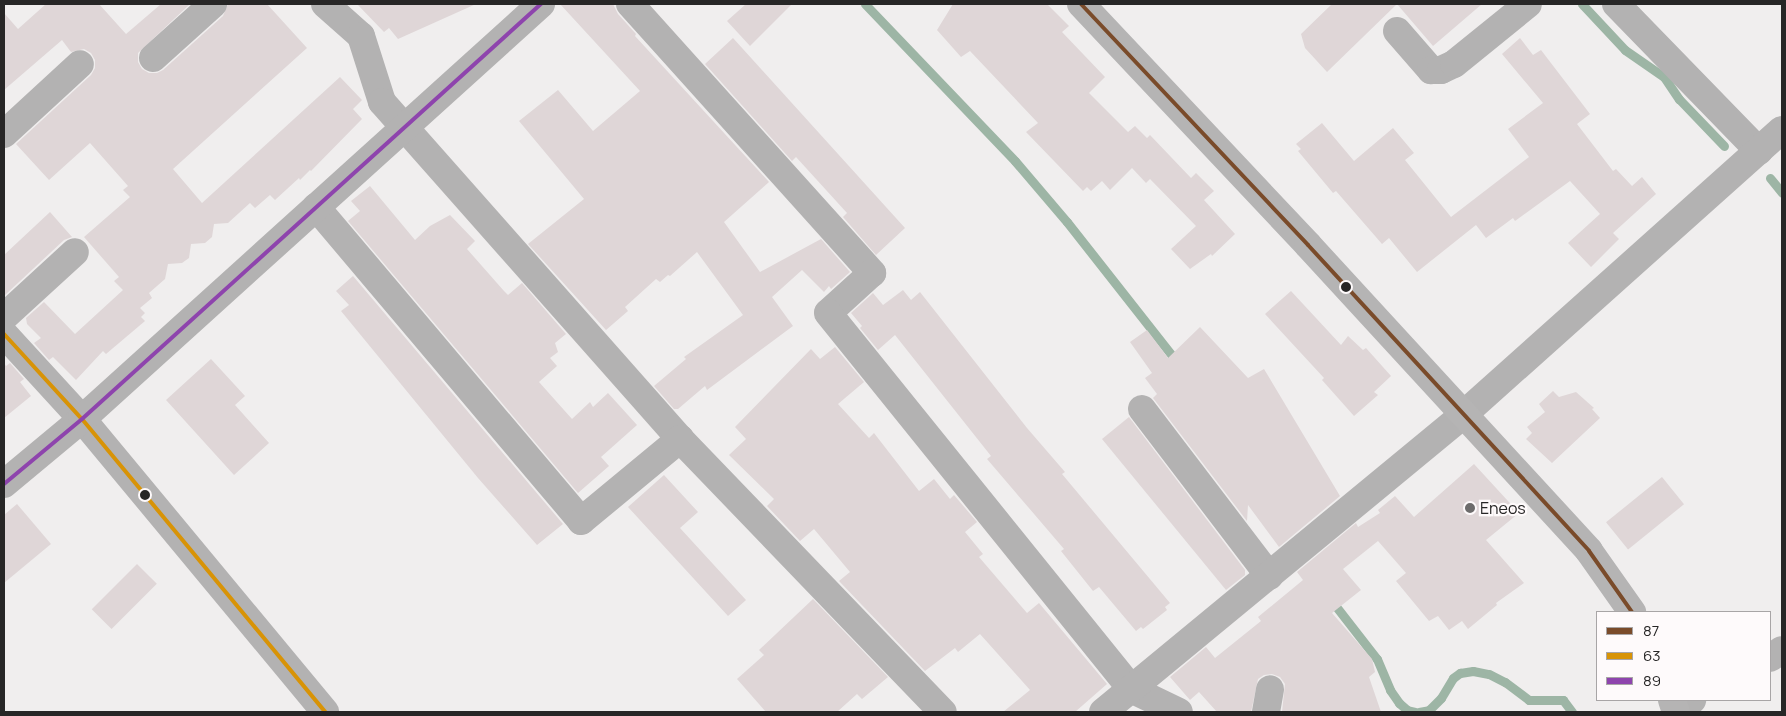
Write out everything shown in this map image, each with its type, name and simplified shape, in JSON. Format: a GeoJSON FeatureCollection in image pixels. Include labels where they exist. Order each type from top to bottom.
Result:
{"type":"FeatureCollection","features":[{"type":"Feature","properties":{"kind":"main road"},"geometry":{"type":"LineString","coordinates":[[1081,4],[1589,550],[1631,611]]}},
{"type":"Feature","properties":{"kind":"street"},"geometry":{"type":"LineString","coordinates":[[153,58],[213,4]]}},
{"type":"Feature","properties":{"kind":"street"},"geometry":{"type":"LineString","coordinates":[[325,4],[361,36],[382,102],[680,439],[943,712]]}},
{"type":"Feature","properties":{"kind":"street"},"geometry":{"type":"LineString","coordinates":[[4,484],[82,419],[541,4]]}},
{"type":"Feature","properties":{"kind":"street"},"geometry":{"type":"LineString","coordinates":[[630,4],[872,273],[828,313],[1131,689],[1179,712]]}},
{"type":"Feature","properties":{"kind":"street"},"geometry":{"type":"LineString","coordinates":[[1397,31],[1431,70],[1441,70],[1454,64],[1528,4]]}},
{"type":"Feature","properties":{"kind":"street"},"geometry":{"type":"LineString","coordinates":[[1616,4],[1759,151]]}},
{"type":"Feature","properties":{"kind":"street"},"geometry":{"type":"LineString","coordinates":[[4,134],[80,64]]}},
{"type":"Feature","properties":{"kind":"street"},"geometry":{"type":"LineString","coordinates":[[1103,712],[1464,414],[1782,130]]}},
{"type":"Feature","properties":{"kind":"street"},"geometry":{"type":"LineString","coordinates":[[316,207],[581,521],[680,439]]}},
{"type":"Feature","properties":{"kind":"street"},"geometry":{"type":"LineString","coordinates":[[4,317],[75,252]]}},
{"type":"Feature","properties":{"kind":"street"},"geometry":{"type":"LineString","coordinates":[[7,344],[82,419],[325,712]]}},
{"type":"Feature","properties":{"kind":"street"},"geometry":{"type":"LineString","coordinates":[[1142,409],[1269,576]]}},
{"type":"Feature","properties":{"kind":"street"},"geometry":{"type":"LineString","coordinates":[[1771,657],[1782,650]]}},
{"type":"Feature","properties":{"kind":"building"},"geometry":{"type":"Polygon","coordinates":[[[46,4],[99,4],[126,34],[161,4],[190,4],[138,53],[138,62],[142,69],[149,73],[157,73],[163,70],[223,16],[228,4],[267,4],[307,48],[173,169],[202,203],[340,77],[362,100],[353,109],[362,119],[311,171],[300,180],[299,178],[275,200],[270,195],[255,208],[250,203],[228,223],[214,224],[212,237],[205,243],[191,244],[189,258],[182,263],[168,264],[165,279],[149,293],[152,298],[140,308],[145,313],[141,317],[145,321],[106,354],[103,351],[76,380],[53,357],[49,360],[34,343],[41,338],[27,324],[26,318],[44,302],[75,334],[123,290],[114,281],[119,277],[84,237],[130,197],[123,190],[128,186],[90,143],[49,180],[16,144],[91,75],[95,68],[95,60],[91,53],[84,49],[71,52],[62,40],[4,90],[4,13],[18,29],[46,4]]]}},
{"type":"Feature","properties":{"kind":"building"},"geometry":{"type":"Polygon","coordinates":[[[357,4],[476,4],[398,39],[389,28],[384,32],[357,4]]]}},
{"type":"Feature","properties":{"kind":"building"},"geometry":{"type":"Polygon","coordinates":[[[560,4],[613,4],[618,14],[636,34],[635,36],[769,182],[724,222],[760,272],[821,239],[850,272],[831,289],[829,286],[824,292],[802,270],[772,297],[793,326],[707,390],[705,386],[678,409],[674,409],[654,386],[686,359],[684,357],[743,315],[697,252],[670,276],[668,275],[660,282],[656,279],[625,307],[628,311],[606,330],[528,244],[584,199],[519,121],[558,90],[593,131],[640,91],[560,4]]]}},
{"type":"Feature","properties":{"kind":"building"},"geometry":{"type":"Polygon","coordinates":[[[746,4],[792,4],[750,46],[727,21],[746,4]]]}},
{"type":"Feature","properties":{"kind":"building"},"geometry":{"type":"Polygon","coordinates":[[[953,4],[1047,4],[1069,26],[1062,32],[1105,77],[1089,93],[1128,132],[1135,126],[1147,138],[1150,135],[1191,178],[1196,173],[1214,191],[1204,200],[1235,234],[1212,256],[1211,254],[1190,269],[1171,249],[1196,226],[1150,179],[1146,183],[1132,168],[1110,190],[1102,181],[1091,191],[1087,187],[1083,191],[1026,132],[1038,123],[970,51],[961,57],[937,30],[953,4]]]}},
{"type":"Feature","properties":{"kind":"building"},"geometry":{"type":"Polygon","coordinates":[[[1332,4],[1397,4],[1327,72],[1305,48],[1301,34],[1332,4]]]}},
{"type":"Feature","properties":{"kind":"building"},"geometry":{"type":"Polygon","coordinates":[[[1397,4],[1482,4],[1433,46],[1397,4]]]}},
{"type":"Feature","properties":{"kind":"building"},"geometry":{"type":"Polygon","coordinates":[[[733,38],[905,228],[876,255],[843,217],[847,213],[796,157],[792,161],[705,64],[733,38]]]}},
{"type":"Feature","properties":{"kind":"building"},"geometry":{"type":"Polygon","coordinates":[[[1520,38],[1533,55],[1541,50],[1590,114],[1577,124],[1613,171],[1616,169],[1632,186],[1642,177],[1656,194],[1613,233],[1619,239],[1591,267],[1568,243],[1600,214],[1570,181],[1515,221],[1513,218],[1486,238],[1476,225],[1417,272],[1389,238],[1382,244],[1336,191],[1333,193],[1298,151],[1301,149],[1296,144],[1322,123],[1354,161],[1393,128],[1414,153],[1405,160],[1451,217],[1529,157],[1508,129],[1543,103],[1502,54],[1520,38]]]}},
{"type":"Feature","properties":{"kind":"building"},"geometry":{"type":"Polygon","coordinates":[[[370,186],[415,240],[430,226],[450,215],[475,241],[467,249],[508,295],[522,283],[566,334],[555,343],[558,352],[550,358],[557,366],[539,382],[572,419],[590,402],[593,407],[608,393],[637,425],[601,457],[609,466],[578,493],[348,221],[360,211],[351,201],[370,186]]]}},
{"type":"Feature","properties":{"kind":"building"},"geometry":{"type":"Polygon","coordinates":[[[50,212],[72,237],[64,240],[4,296],[4,255],[50,212]]]}},
{"type":"Feature","properties":{"kind":"building"},"geometry":{"type":"Polygon","coordinates":[[[353,276],[563,524],[537,545],[478,478],[341,311],[349,305],[336,291],[353,276]]]}},
{"type":"Feature","properties":{"kind":"building"},"geometry":{"type":"Polygon","coordinates":[[[903,290],[911,300],[920,292],[1027,428],[1065,472],[1062,474],[1170,603],[1165,607],[1167,610],[1143,629],[1141,627],[1136,631],[1099,587],[1093,591],[1061,551],[1064,549],[987,459],[991,456],[895,335],[878,350],[860,328],[862,326],[851,313],[873,293],[883,305],[903,290]]]}},
{"type":"Feature","properties":{"kind":"building"},"geometry":{"type":"Polygon","coordinates":[[[1291,291],[1341,345],[1348,336],[1363,350],[1366,348],[1391,376],[1374,392],[1378,395],[1354,416],[1322,380],[1324,378],[1265,314],[1291,291]]]}},
{"type":"Feature","properties":{"kind":"building"},"geometry":{"type":"Polygon","coordinates":[[[1200,327],[1248,378],[1264,369],[1340,496],[1279,547],[1248,505],[1247,521],[1153,398],[1157,394],[1145,378],[1152,373],[1130,342],[1147,330],[1168,358],[1200,327]]]}},
{"type":"Feature","properties":{"kind":"building"},"geometry":{"type":"Polygon","coordinates":[[[835,347],[864,382],[838,404],[869,438],[874,433],[919,491],[934,479],[950,499],[954,495],[977,522],[965,532],[983,554],[979,557],[1027,613],[1039,603],[1107,684],[1075,712],[1003,712],[1030,690],[980,634],[958,652],[955,648],[925,671],[839,581],[850,572],[814,529],[800,541],[767,506],[774,499],[729,455],[746,439],[735,427],[811,349],[820,359],[835,347]]]}},
{"type":"Feature","properties":{"kind":"building"},"geometry":{"type":"Polygon","coordinates":[[[211,359],[245,396],[235,405],[269,443],[234,475],[166,400],[211,359]]]}},
{"type":"Feature","properties":{"kind":"building"},"geometry":{"type":"Polygon","coordinates":[[[4,363],[6,366],[10,363],[24,379],[20,382],[31,396],[4,418],[4,363]]]}},
{"type":"Feature","properties":{"kind":"building"},"geometry":{"type":"Polygon","coordinates":[[[1553,391],[1559,397],[1576,392],[1594,408],[1592,409],[1600,418],[1552,463],[1526,439],[1532,433],[1527,427],[1545,412],[1539,404],[1553,391]]]}},
{"type":"Feature","properties":{"kind":"building"},"geometry":{"type":"Polygon","coordinates":[[[1129,417],[1245,570],[1245,575],[1226,590],[1102,439],[1129,417]]]}},
{"type":"Feature","properties":{"kind":"building"},"geometry":{"type":"Polygon","coordinates":[[[1474,464],[1519,513],[1486,540],[1524,583],[1496,603],[1497,605],[1468,629],[1462,621],[1449,630],[1438,616],[1429,621],[1396,581],[1406,573],[1378,541],[1343,569],[1361,590],[1332,613],[1372,659],[1375,672],[1369,677],[1381,712],[1282,712],[1285,684],[1280,677],[1272,674],[1264,675],[1258,679],[1251,712],[1217,712],[1199,692],[1190,700],[1170,677],[1206,647],[1215,658],[1261,621],[1258,617],[1303,580],[1297,572],[1356,523],[1358,527],[1380,513],[1378,510],[1395,496],[1414,517],[1474,464]]]}},
{"type":"Feature","properties":{"kind":"building"},"geometry":{"type":"Polygon","coordinates":[[[664,475],[698,512],[680,528],[746,600],[728,616],[628,507],[664,475]]]}},
{"type":"Feature","properties":{"kind":"building"},"geometry":{"type":"Polygon","coordinates":[[[1662,477],[1684,504],[1628,550],[1606,522],[1662,477]]]}},
{"type":"Feature","properties":{"kind":"building"},"geometry":{"type":"Polygon","coordinates":[[[17,504],[51,544],[4,583],[4,515],[17,504]]]}},
{"type":"Feature","properties":{"kind":"building"},"geometry":{"type":"Polygon","coordinates":[[[137,564],[157,584],[112,629],[92,609],[137,564]]]}},
{"type":"Feature","properties":{"kind":"building"},"geometry":{"type":"Polygon","coordinates":[[[813,599],[888,677],[862,699],[857,694],[837,712],[766,712],[737,679],[764,655],[759,650],[813,599]]]}},
{"type":"Feature","properties":{"kind":"waterway"},"geometry":{"type":"LineString","coordinates":[[865,4],[1015,161],[1067,222],[1178,363]]}},
{"type":"Feature","properties":{"kind":"waterway"},"geometry":{"type":"LineString","coordinates":[[1582,4],[1625,50],[1664,77],[1679,99],[1724,146]]}},
{"type":"Feature","properties":{"kind":"waterway"},"geometry":{"type":"LineString","coordinates":[[1770,178],[1782,193]]}},
{"type":"Feature","properties":{"kind":"waterway"},"geometry":{"type":"LineString","coordinates":[[1331,600],[1377,659],[1390,690],[1399,703],[1407,710],[1415,712]]}},
{"type":"Feature","properties":{"kind":"waterway"},"geometry":{"type":"LineString","coordinates":[[1419,712],[1429,710],[1441,698],[1453,678],[1460,673],[1473,671],[1489,674],[1505,682],[1529,700],[1563,700],[1572,712]]}},
{"type":"Feature","properties":{"kind":"transit line","name":"89"},"geometry":{"type":"LineString","coordinates":[[4,484],[82,419],[541,4]]}},
{"type":"Feature","properties":{"kind":"transit line","name":"87"},"geometry":{"type":"LineString","coordinates":[[1081,4],[1308,245],[1589,551],[1631,611]]}},
{"type":"Feature","properties":{"kind":"transit line","name":"63"},"geometry":{"type":"LineString","coordinates":[[4,334],[82,419],[325,712]]}},
{"type":"Feature","properties":{"kind":"place","name":"Eneos"},"geometry":{"type":"Point","coordinates":[1470,508]}}]}
